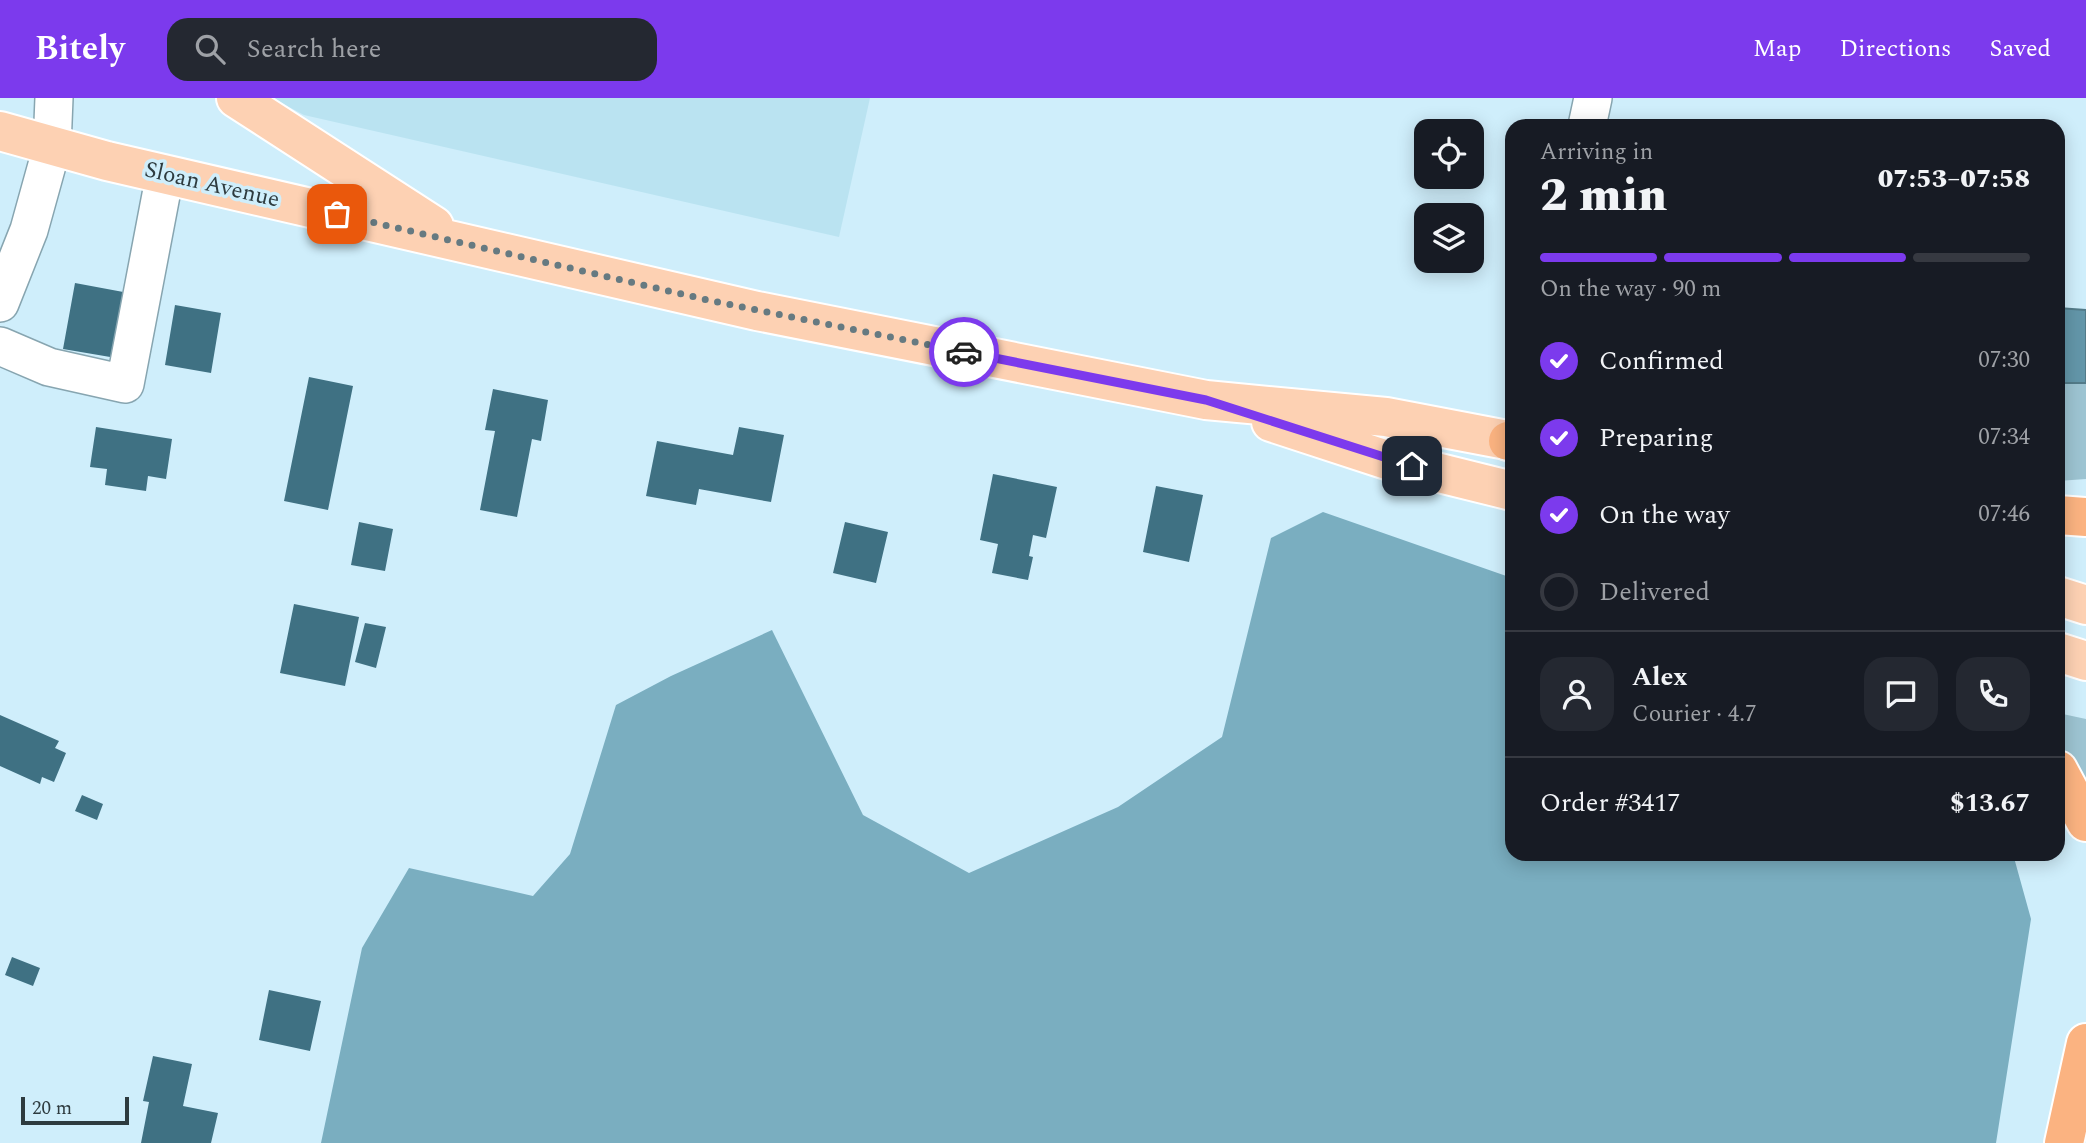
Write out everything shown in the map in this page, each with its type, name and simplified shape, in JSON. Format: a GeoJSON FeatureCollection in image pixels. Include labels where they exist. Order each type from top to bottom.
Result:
{"type":"FeatureCollection","features":[{"type":"Feature","properties":{"kind":"highway"},"geometry":{"type":"LineString","coordinates":[[2065,516],[2086,517]]}},
{"type":"Feature","properties":{"kind":"highway"},"geometry":{"type":"LineString","coordinates":[[2065,783],[2086,822]]}},
{"type":"Feature","properties":{"kind":"highway"},"geometry":{"type":"LineString","coordinates":[[2064,1143],[2086,1044]]}},
{"type":"Feature","properties":{"kind":"main road"},"geometry":{"type":"LineString","coordinates":[[236,98],[459,242]]}},
{"type":"Feature","properties":{"kind":"main road","name":"Sloan Avenue"},"geometry":{"type":"LineString","coordinates":[[0,131],[165,174],[730,305],[1206,400],[1386,417],[1505,440]]}},
{"type":"Feature","properties":{"kind":"main road","name":"Sloan Avenue"},"geometry":{"type":"LineString","coordinates":[[1206,400],[1387,460],[1505,489]]}},
{"type":"Feature","properties":{"kind":"main road"},"geometry":{"type":"LineString","coordinates":[[2065,598],[2086,605]]}},
{"type":"Feature","properties":{"kind":"main road"},"geometry":{"type":"LineString","coordinates":[[2065,654],[2086,661]]}},
{"type":"Feature","properties":{"kind":"street"},"geometry":{"type":"LineString","coordinates":[[0,303],[29,230],[52,146],[54,98]]}},
{"type":"Feature","properties":{"kind":"street"},"geometry":{"type":"LineString","coordinates":[[52,146],[81,98]]}},
{"type":"Feature","properties":{"kind":"street"},"geometry":{"type":"LineString","coordinates":[[1588,119],[1593,98]]}},
{"type":"Feature","properties":{"kind":"street"},"geometry":{"type":"LineString","coordinates":[[0,346],[49,367],[125,384],[165,174]]}},
{"type":"Feature","properties":{"kind":"shaded area"},"geometry":{"type":"Polygon","coordinates":[[[272,98],[870,98],[839,237],[304,115],[272,98]]]}},
{"type":"Feature","properties":{"kind":"shaded area"},"geometry":{"type":"Polygon","coordinates":[[[2065,308],[2086,310],[2086,383],[2065,383],[2065,308]]]}},
{"type":"Feature","properties":{"kind":"shaded area"},"geometry":{"type":"Polygon","coordinates":[[[2065,383],[2086,383],[2086,479],[2065,480],[2065,383]]]}},
{"type":"Feature","properties":{"kind":"shaded area"},"geometry":{"type":"Polygon","coordinates":[[[1323,512],[1505,576],[1505,861],[2015,861],[2031,919],[1996,1143],[321,1143],[362,948],[409,868],[533,896],[570,854],[616,705],[671,676],[772,630],[863,815],[969,873],[1118,807],[1222,737],[1271,538],[1323,512]]]}},
{"type":"Feature","properties":{"kind":"shaded area"},"geometry":{"type":"Polygon","coordinates":[[[2065,714],[2086,719],[2086,785],[2065,752],[2065,714]]]}},
{"type":"Feature","properties":{"kind":"building"},"geometry":{"type":"Polygon","coordinates":[[[75,283],[134,294],[122,359],[63,349],[75,283]]]}},
{"type":"Feature","properties":{"kind":"building"},"geometry":{"type":"Polygon","coordinates":[[[175,305],[221,313],[211,373],[165,365],[175,305]]]}},
{"type":"Feature","properties":{"kind":"building"},"geometry":{"type":"Polygon","coordinates":[[[309,377],[353,386],[328,510],[284,501],[309,377]]]}},
{"type":"Feature","properties":{"kind":"building"},"geometry":{"type":"Polygon","coordinates":[[[493,389],[548,400],[541,441],[532,439],[517,517],[480,510],[495,431],[485,430],[493,389]]]}},
{"type":"Feature","properties":{"kind":"building"},"geometry":{"type":"Polygon","coordinates":[[[96,427],[172,439],[166,479],[148,476],[146,491],[105,485],[107,469],[90,467],[96,427]]]}},
{"type":"Feature","properties":{"kind":"building"},"geometry":{"type":"Polygon","coordinates":[[[739,427],[784,435],[771,502],[699,489],[696,505],[646,496],[657,441],[733,455],[739,427]]]}},
{"type":"Feature","properties":{"kind":"building"},"geometry":{"type":"Polygon","coordinates":[[[993,474],[1057,487],[1046,538],[1033,535],[1029,556],[1033,557],[1028,580],[992,573],[998,544],[980,540],[993,474]]]}},
{"type":"Feature","properties":{"kind":"building"},"geometry":{"type":"Polygon","coordinates":[[[1156,486],[1203,495],[1189,562],[1143,552],[1156,486]]]}},
{"type":"Feature","properties":{"kind":"building"},"geometry":{"type":"Polygon","coordinates":[[[359,522],[393,529],[385,571],[351,565],[359,522]]]}},
{"type":"Feature","properties":{"kind":"building"},"geometry":{"type":"Polygon","coordinates":[[[845,522],[888,532],[876,583],[833,573],[845,522]]]}},
{"type":"Feature","properties":{"kind":"building"},"geometry":{"type":"Polygon","coordinates":[[[294,604],[359,617],[345,686],[280,673],[294,604]]]}},
{"type":"Feature","properties":{"kind":"building"},"geometry":{"type":"Polygon","coordinates":[[[365,623],[386,627],[376,668],[355,662],[365,623]]]}},
{"type":"Feature","properties":{"kind":"building"},"geometry":{"type":"Polygon","coordinates":[[[0,715],[59,741],[55,748],[66,753],[54,782],[42,777],[40,784],[0,766],[0,715]]]}},
{"type":"Feature","properties":{"kind":"building"},"geometry":{"type":"Polygon","coordinates":[[[82,795],[103,804],[97,820],[75,811],[82,795]]]}},
{"type":"Feature","properties":{"kind":"building"},"geometry":{"type":"Polygon","coordinates":[[[12,957],[40,968],[33,986],[5,975],[12,957]]]}},
{"type":"Feature","properties":{"kind":"building"},"geometry":{"type":"Polygon","coordinates":[[[269,990],[321,1001],[310,1051],[259,1040],[269,990]]]}},
{"type":"Feature","properties":{"kind":"building"},"geometry":{"type":"Polygon","coordinates":[[[153,1056],[192,1064],[183,1106],[218,1113],[211,1143],[141,1143],[149,1102],[143,1101],[153,1056]]]}},
{"type":"Feature","properties":{"kind":"way so far"},"geometry":{"type":"LineString","coordinates":[[337,214],[712,301],[964,352]]}},
{"type":"Feature","properties":{"kind":"route"},"geometry":{"type":"LineString","coordinates":[[964,352],[1206,400],[1412,466]]}}]}
